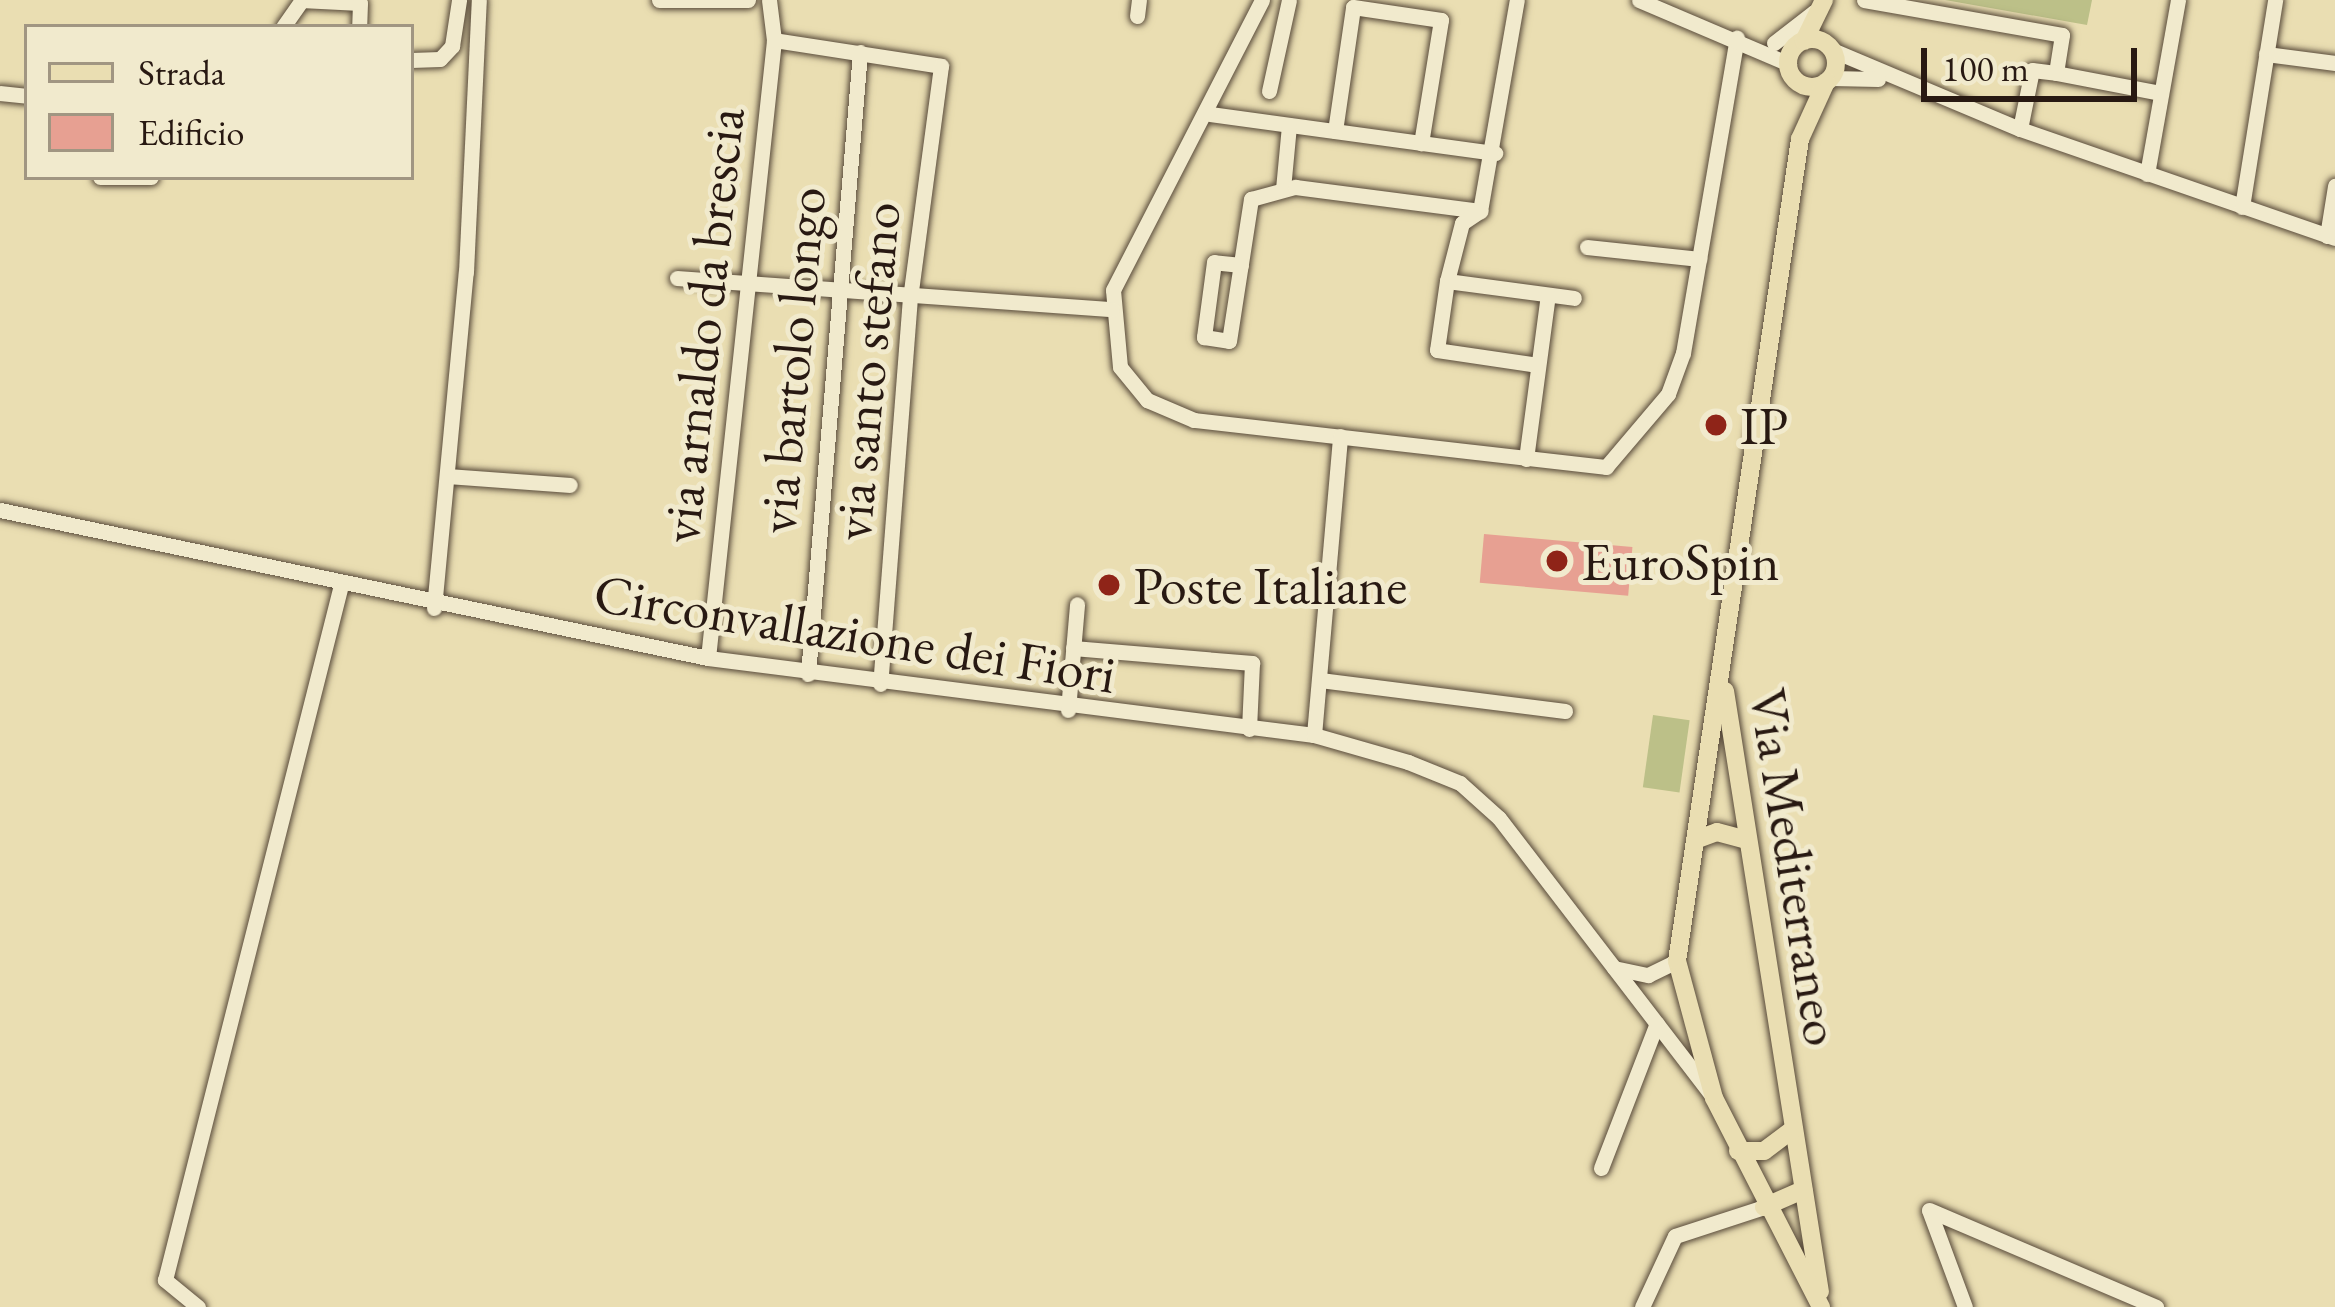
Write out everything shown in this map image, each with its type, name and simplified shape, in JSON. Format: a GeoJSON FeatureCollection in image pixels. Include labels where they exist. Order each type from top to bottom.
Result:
{"type":"FeatureCollection","features":[{"type":"Feature","properties":{"kind":"main road"},"geometry":{"type":"LineString","coordinates":[[1722,668],[1800,140],[1793,73],[1801,43],[1824,0]]}},
{"type":"Feature","properties":{"kind":"main road"},"geometry":{"type":"LineString","coordinates":[[1800,140],[1828,80],[1824,0]]}},
{"type":"Feature","properties":{"kind":"main road"},"geometry":{"type":"LineString","coordinates":[[1801,43],[1830,48]]}},
{"type":"Feature","properties":{"kind":"main road"},"geometry":{"type":"LineString","coordinates":[[1793,73],[1828,80]]}},
{"type":"Feature","properties":{"kind":"main road","name":"Via Mediterraneo"},"geometry":{"type":"LineString","coordinates":[[1722,668],[1744,839],[1822,1307]]}},
{"type":"Feature","properties":{"kind":"main road","name":"Via Mediterraneo"},"geometry":{"type":"LineString","coordinates":[[1722,668],[1677,962],[1714,1098],[1764,1207],[1822,1307]]}},
{"type":"Feature","properties":{"kind":"main road"},"geometry":{"type":"LineString","coordinates":[[1695,840],[1718,832],[1744,839]]}},
{"type":"Feature","properties":{"kind":"main road"},"geometry":{"type":"LineString","coordinates":[[1738,1151],[1764,1151],[1792,1129]]}},
{"type":"Feature","properties":{"kind":"main road"},"geometry":{"type":"LineString","coordinates":[[1764,1207],[1803,1190]]}},
{"type":"Feature","properties":{"kind":"street"},"geometry":{"type":"LineString","coordinates":[[301,0],[360,4],[359,24]]}},
{"type":"Feature","properties":{"kind":"street"},"geometry":{"type":"LineString","coordinates":[[659,0],[748,0]]}},
{"type":"Feature","properties":{"kind":"street","name":"via arnaldo da brescia"},"geometry":{"type":"LineString","coordinates":[[708,658],[774,40],[769,0]]}},
{"type":"Feature","properties":{"kind":"street"},"geometry":{"type":"LineString","coordinates":[[1262,0],[1210,114],[1113,290],[1120,367],[1147,400],[1194,420],[1606,467],[1645,426],[1683,353],[1736,38]]}},
{"type":"Feature","properties":{"kind":"street"},"geometry":{"type":"LineString","coordinates":[[1269,91],[1289,0]]}},
{"type":"Feature","properties":{"kind":"street"},"geometry":{"type":"LineString","coordinates":[[1517,0],[1495,153],[1480,211],[1462,223],[1437,350],[1538,365]]}},
{"type":"Feature","properties":{"kind":"street"},"geometry":{"type":"LineString","coordinates":[[1639,0],[1736,38],[1793,73]]}},
{"type":"Feature","properties":{"kind":"street"},"geometry":{"type":"LineString","coordinates":[[1774,43],[1824,0]]}},
{"type":"Feature","properties":{"kind":"street"},"geometry":{"type":"LineString","coordinates":[[1864,0],[2062,35],[2056,74]]}},
{"type":"Feature","properties":{"kind":"street"},"geometry":{"type":"LineString","coordinates":[[2147,174],[2178,0]]}},
{"type":"Feature","properties":{"kind":"street"},"geometry":{"type":"LineString","coordinates":[[2242,208],[2275,0]]}},
{"type":"Feature","properties":{"kind":"street"},"geometry":{"type":"LineString","coordinates":[[414,60],[440,59],[459,5],[479,5],[448,476],[434,608]]}},
{"type":"Feature","properties":{"kind":"street"},"geometry":{"type":"LineString","coordinates":[[1335,131],[1353,7],[1397,13],[1441,20],[1421,143]]}},
{"type":"Feature","properties":{"kind":"street"},"geometry":{"type":"LineString","coordinates":[[1736,38],[1801,43]]}},
{"type":"Feature","properties":{"kind":"street"},"geometry":{"type":"LineString","coordinates":[[774,40],[860,52]]}},
{"type":"Feature","properties":{"kind":"street"},"geometry":{"type":"LineString","coordinates":[[1830,48],[1892,81],[2331,237],[2335,186]]}},
{"type":"Feature","properties":{"kind":"street","name":"via santo stefano"},"geometry":{"type":"LineString","coordinates":[[860,52],[941,66],[910,297],[880,684]]}},
{"type":"Feature","properties":{"kind":"street","name":"via bartolo longo"},"geometry":{"type":"LineString","coordinates":[[808,674],[860,52]]}},
{"type":"Feature","properties":{"kind":"street"},"geometry":{"type":"LineString","coordinates":[[2266,54],[2335,62]]}},
{"type":"Feature","properties":{"kind":"street"},"geometry":{"type":"LineString","coordinates":[[2020,129],[2032,70],[2161,93]]}},
{"type":"Feature","properties":{"kind":"street"},"geometry":{"type":"LineString","coordinates":[[1828,80],[1892,81]]}},
{"type":"Feature","properties":{"kind":"street"},"geometry":{"type":"LineString","coordinates":[[1210,114],[1495,153]]}},
{"type":"Feature","properties":{"kind":"street"},"geometry":{"type":"LineString","coordinates":[[1283,189],[1288,124]]}},
{"type":"Feature","properties":{"kind":"street"},"geometry":{"type":"LineString","coordinates":[[1240,265],[1214,262],[1204,337],[1229,341],[1251,199],[1283,189],[1480,211]]}},
{"type":"Feature","properties":{"kind":"street"},"geometry":{"type":"LineString","coordinates":[[1587,247],[1699,259]]}},
{"type":"Feature","properties":{"kind":"street"},"geometry":{"type":"LineString","coordinates":[[677,278],[1112,309]]}},
{"type":"Feature","properties":{"kind":"street"},"geometry":{"type":"LineString","coordinates":[[1447,281],[1574,298]]}},
{"type":"Feature","properties":{"kind":"street"},"geometry":{"type":"LineString","coordinates":[[1526,459],[1547,295]]}},
{"type":"Feature","properties":{"kind":"street"},"geometry":{"type":"LineString","coordinates":[[1314,735],[1340,436]]}},
{"type":"Feature","properties":{"kind":"street"},"geometry":{"type":"LineString","coordinates":[[448,476],[570,485]]}},
{"type":"Feature","properties":{"kind":"street","name":"Circonvallazione dei Fiori"},"geometry":{"type":"LineString","coordinates":[[0,510],[434,608],[708,658],[1068,710],[1314,735],[1460,783],[1499,818],[1714,1098]]}},
{"type":"Feature","properties":{"kind":"street"},"geometry":{"type":"LineString","coordinates":[[198,1307],[165,1280],[341,585]]}},
{"type":"Feature","properties":{"kind":"street"},"geometry":{"type":"LineString","coordinates":[[1068,710],[1077,604]]}},
{"type":"Feature","properties":{"kind":"street"},"geometry":{"type":"LineString","coordinates":[[1073,648],[1252,664],[1249,729]]}},
{"type":"Feature","properties":{"kind":"street"},"geometry":{"type":"LineString","coordinates":[[1320,680],[1565,711]]}},
{"type":"Feature","properties":{"kind":"street"},"geometry":{"type":"LineString","coordinates":[[1614,968],[1648,975],[1677,962]]}},
{"type":"Feature","properties":{"kind":"street"},"geometry":{"type":"LineString","coordinates":[[1601,1168],[1657,1023]]}},
{"type":"Feature","properties":{"kind":"street"},"geometry":{"type":"LineString","coordinates":[[1642,1307],[1675,1236],[1764,1207]]}},
{"type":"Feature","properties":{"kind":"street"},"geometry":{"type":"LineString","coordinates":[[1965,1307],[1928,1210],[2156,1307]]}},
{"type":"Feature","properties":{"kind":"green space"},"geometry":{"type":"Polygon","coordinates":[[[1945,0],[2092,0],[2087,25],[1945,0]]]}},
{"type":"Feature","properties":{"kind":"green space"},"geometry":{"type":"Polygon","coordinates":[[[1653,715],[1690,720],[1679,792],[1643,787],[1653,715]]]}},
{"type":"Feature","properties":{"kind":"building","name":"EuroSpin"},"geometry":{"type":"Polygon","coordinates":[[[1484,534],[1632,547],[1628,596],[1480,583],[1484,534]]]}},
{"type":"Feature","properties":{"kind":"place","name":"IP"},"geometry":{"type":"Point","coordinates":[1716,425]}},
{"type":"Feature","properties":{"kind":"place","name":"EuroSpin"},"geometry":{"type":"Point","coordinates":[1557,561]}},
{"type":"Feature","properties":{"kind":"place","name":"Poste Italiane"},"geometry":{"type":"Point","coordinates":[1109,585]}}]}
